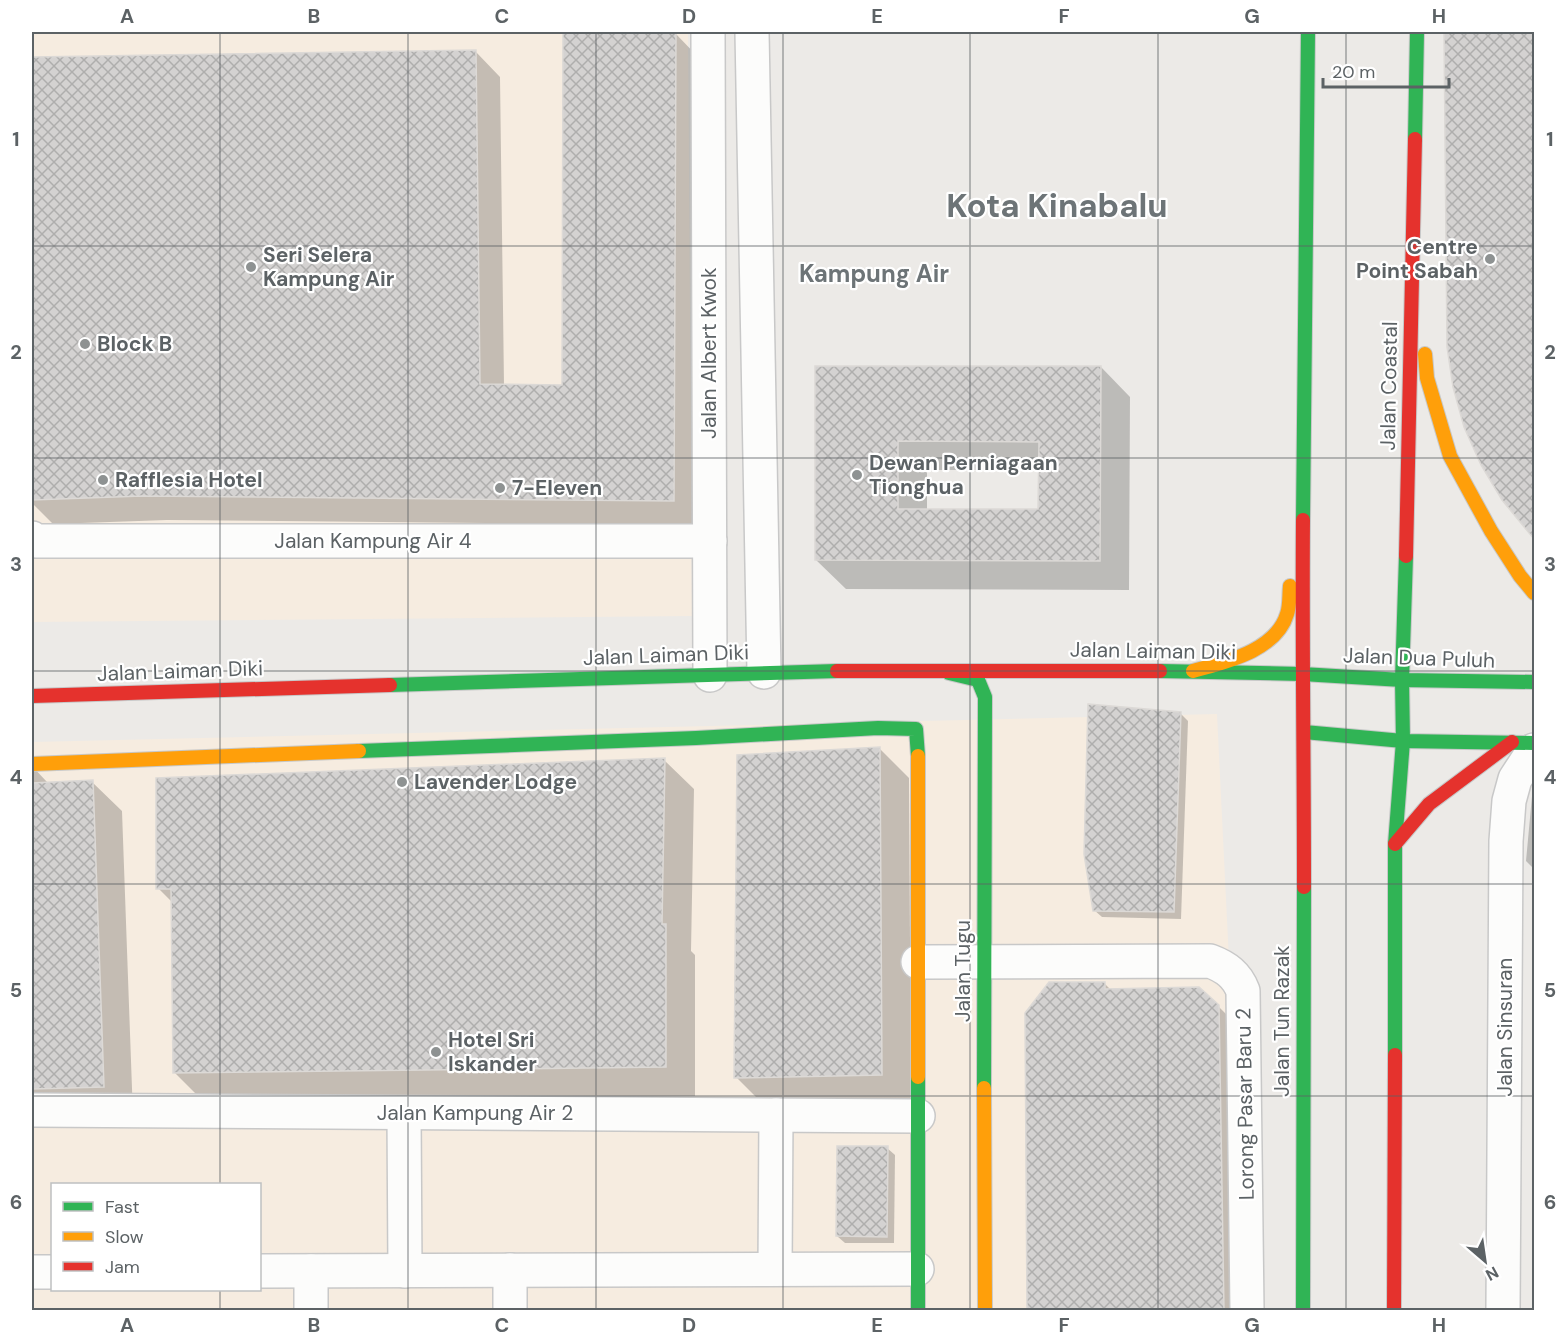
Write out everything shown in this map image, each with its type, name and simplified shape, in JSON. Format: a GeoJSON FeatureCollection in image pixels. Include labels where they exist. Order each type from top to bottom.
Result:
{"type":"FeatureCollection","features":[{"type":"Feature","properties":{"kind":"main road"},"geometry":{"type":"LineString","coordinates":[[1308,32],[1302,674],[1304,732],[1402,741],[1523,746]]}},
{"type":"Feature","properties":{"kind":"main road","name":"Jalan Coastal"},"geometry":{"type":"LineString","coordinates":[[1402,741],[1417,32]]}},
{"type":"Feature","properties":{"kind":"main road"},"geometry":{"type":"LineString","coordinates":[[1414,230],[1427,378],[1450,456],[1491,531],[1520,576],[1534,593]]}},
{"type":"Feature","properties":{"kind":"main road"},"geometry":{"type":"LineString","coordinates":[[1193,671],[1246,653],[1268,641],[1280,629],[1287,615],[1304,465]]}},
{"type":"Feature","properties":{"kind":"main road","name":"Jalan Laiman Diki"},"geometry":{"type":"LineString","coordinates":[[32,696],[764,672],[932,670],[1193,671],[1302,674]]}},
{"type":"Feature","properties":{"kind":"main road","name":"Jalan Tugu"},"geometry":{"type":"LineString","coordinates":[[932,670],[978,680],[985,697],[983,962],[985,1311]]}},
{"type":"Feature","properties":{"kind":"main road","name":"Jalan Dua Puluh"},"geometry":{"type":"LineString","coordinates":[[1302,674],[1402,680],[1534,682]]}},
{"type":"Feature","properties":{"kind":"main road"},"geometry":{"type":"LineString","coordinates":[[32,764],[696,738],[878,728],[916,729],[918,739],[918,1311]]}},
{"type":"Feature","properties":{"kind":"main road","name":"Jalan Tun Razak"},"geometry":{"type":"LineString","coordinates":[[1303,1311],[1304,732]]}},
{"type":"Feature","properties":{"kind":"main road"},"geometry":{"type":"LineString","coordinates":[[1394,1311],[1395,844],[1402,741]]}},
{"type":"Feature","properties":{"kind":"main road"},"geometry":{"type":"LineString","coordinates":[[1395,844],[1429,804],[1523,746],[1534,742]]}},
{"type":"Feature","properties":{"kind":"street","name":"Jalan Albert Kwok"},"geometry":{"type":"LineString","coordinates":[[708,32],[710,675]]}},
{"type":"Feature","properties":{"kind":"street"},"geometry":{"type":"LineString","coordinates":[[752,32],[764,672]]}},
{"type":"Feature","properties":{"kind":"street","name":"Jalan Kampung Air 4"},"geometry":{"type":"LineString","coordinates":[[34,539],[710,541]]}},
{"type":"Feature","properties":{"kind":"street","name":"Jalan Sinsuran"},"geometry":{"type":"LineString","coordinates":[[1503,1311],[1520,1046],[1506,841],[1509,801],[1523,746]]}},
{"type":"Feature","properties":{"kind":"street","name":"Lorong Pasar Baru 2"},"geometry":{"type":"LineString","coordinates":[[918,963],[1210,961],[1225,967],[1235,976],[1243,991],[1247,1311]]}},
{"type":"Feature","properties":{"kind":"street","name":"Jalan Kampung Air 2"},"geometry":{"type":"LineString","coordinates":[[32,1110],[918,1116]]}},
{"type":"Feature","properties":{"kind":"street"},"geometry":{"type":"LineString","coordinates":[[404,1113],[405,1271]]}},
{"type":"Feature","properties":{"kind":"street"},"geometry":{"type":"LineString","coordinates":[[775,1269],[776,1115]]}},
{"type":"Feature","properties":{"kind":"street"},"geometry":{"type":"LineString","coordinates":[[261,1271],[917,1269]]}},
{"type":"Feature","properties":{"kind":"street"},"geometry":{"type":"LineString","coordinates":[[510,1270],[510,1311]]}},
{"type":"Feature","properties":{"kind":"street"},"geometry":{"type":"LineString","coordinates":[[311,1271],[311,1311]]}},
{"type":"Feature","properties":{"kind":"street"},"geometry":{"type":"LineString","coordinates":[[32,1272],[51,1272]]}},
{"type":"Feature","properties":{"kind":"shaded area"},"geometry":{"type":"Polygon","coordinates":[[[32,32],[688,32],[692,616],[32,622],[32,32]]]}},
{"type":"Feature","properties":{"kind":"shaded area"},"geometry":{"type":"Polygon","coordinates":[[[1217,714],[1246,1310],[32,1310],[32,742],[1217,714]]]}},
{"type":"Feature","properties":{"kind":"building"},"geometry":{"type":"Polygon","coordinates":[[[563,32],[676,33],[674,501],[142,496],[32,500],[32,57],[476,50],[480,384],[562,385],[563,32]]]}},
{"type":"Feature","properties":{"kind":"building","name":"Centre Point Sabah"},"geometry":{"type":"Polygon","coordinates":[[[1444,32],[1534,32],[1534,539],[1502,500],[1481,465],[1464,427],[1453,387],[1447,347],[1444,32]]]}},
{"type":"Feature","properties":{"kind":"building","name":"Dewan Perniagaan Tionghua"},"geometry":{"type":"Polygon","coordinates":[[[815,366],[1101,366],[1100,561],[815,560],[815,366]],[[898,441],[898,509],[1038,509],[1039,442],[898,441]]]}},
{"type":"Feature","properties":{"kind":"building"},"geometry":{"type":"Polygon","coordinates":[[[1088,704],[1181,712],[1174,912],[1093,911],[1084,854],[1088,704]]]}},
{"type":"Feature","properties":{"kind":"building"},"geometry":{"type":"Polygon","coordinates":[[[880,747],[882,1075],[734,1078],[737,755],[880,747]]]}},
{"type":"Feature","properties":{"kind":"building"},"geometry":{"type":"Polygon","coordinates":[[[665,758],[662,924],[666,924],[666,1067],[173,1073],[171,889],[156,889],[156,778],[665,758]]]}},
{"type":"Feature","properties":{"kind":"building"},"geometry":{"type":"Polygon","coordinates":[[[93,780],[104,1087],[32,1089],[32,783],[93,780]]]}},
{"type":"Feature","properties":{"kind":"building"},"geometry":{"type":"Polygon","coordinates":[[[1049,982],[1105,982],[1105,989],[1199,987],[1219,1005],[1224,1311],[1027,1311],[1025,1013],[1049,982]]]}},
{"type":"Feature","properties":{"kind":"building"},"geometry":{"type":"Polygon","coordinates":[[[837,1146],[888,1146],[887,1237],[836,1236],[837,1146]]]}},
{"type":"Feature","properties":{"kind":"traffic: fast"},"geometry":{"type":"LineString","coordinates":[[1303,520],[1308,32]]}},
{"type":"Feature","properties":{"kind":"traffic: fast"},"geometry":{"type":"LineString","coordinates":[[1415,139],[1417,32]]}},
{"type":"Feature","properties":{"kind":"traffic: fast"},"geometry":{"type":"LineString","coordinates":[[1395,1055],[1395,844],[1403,741],[1402,680],[1406,556]]}},
{"type":"Feature","properties":{"kind":"traffic: fast"},"geometry":{"type":"LineString","coordinates":[[390,685],[837,671]]}},
{"type":"Feature","properties":{"kind":"traffic: fast"},"geometry":{"type":"LineString","coordinates":[[1160,671],[1302,674],[1402,680],[1534,682]]}},
{"type":"Feature","properties":{"kind":"traffic: fast"},"geometry":{"type":"LineString","coordinates":[[949,673],[978,680],[985,697],[984,1088]]}},
{"type":"Feature","properties":{"kind":"traffic: fast"},"geometry":{"type":"LineString","coordinates":[[359,751],[696,738],[878,728],[916,729],[918,756]]}},
{"type":"Feature","properties":{"kind":"traffic: fast"},"geometry":{"type":"LineString","coordinates":[[1304,732],[1403,741],[1534,743]]}},
{"type":"Feature","properties":{"kind":"traffic: fast"},"geometry":{"type":"LineString","coordinates":[[1303,1310],[1304,887]]}},
{"type":"Feature","properties":{"kind":"traffic: fast"},"geometry":{"type":"LineString","coordinates":[[918,1077],[918,1310]]}},
{"type":"Feature","properties":{"kind":"traffic: slow"},"geometry":{"type":"LineString","coordinates":[[1425,354],[1427,378],[1450,456],[1491,531],[1520,576],[1534,593]]}},
{"type":"Feature","properties":{"kind":"traffic: slow"},"geometry":{"type":"LineString","coordinates":[[1193,671],[1248,653],[1272,637],[1281,627],[1287,614],[1290,586]]}},
{"type":"Feature","properties":{"kind":"traffic: slow"},"geometry":{"type":"LineString","coordinates":[[32,764],[359,751]]}},
{"type":"Feature","properties":{"kind":"traffic: slow"},"geometry":{"type":"LineString","coordinates":[[918,756],[918,1077]]}},
{"type":"Feature","properties":{"kind":"traffic: slow"},"geometry":{"type":"LineString","coordinates":[[984,1088],[985,1310]]}},
{"type":"Feature","properties":{"kind":"traffic: jam"},"geometry":{"type":"LineString","coordinates":[[1406,556],[1415,139]]}},
{"type":"Feature","properties":{"kind":"traffic: jam"},"geometry":{"type":"LineString","coordinates":[[1303,520],[1304,887]]}},
{"type":"Feature","properties":{"kind":"traffic: jam"},"geometry":{"type":"LineString","coordinates":[[837,671],[1160,671]]}},
{"type":"Feature","properties":{"kind":"traffic: jam"},"geometry":{"type":"LineString","coordinates":[[32,696],[390,685]]}},
{"type":"Feature","properties":{"kind":"traffic: jam"},"geometry":{"type":"LineString","coordinates":[[1395,844],[1429,804],[1512,742]]}},
{"type":"Feature","properties":{"kind":"traffic: jam"},"geometry":{"type":"LineString","coordinates":[[1394,1310],[1395,1055]]}},
{"type":"Feature","properties":{"kind":"place","name":"Centre Point Sabah"},"geometry":{"type":"Point","coordinates":[1490,259]}},
{"type":"Feature","properties":{"kind":"place","name":"Seri Selera Kampung Air"},"geometry":{"type":"Point","coordinates":[251,267]}},
{"type":"Feature","properties":{"kind":"place","name":"Block B"},"geometry":{"type":"Point","coordinates":[85,344]}},
{"type":"Feature","properties":{"kind":"place","name":"Dewan Perniagaan Tionghua"},"geometry":{"type":"Point","coordinates":[857,475]}},
{"type":"Feature","properties":{"kind":"place","name":"Rafflesia Hotel"},"geometry":{"type":"Point","coordinates":[103,480]}},
{"type":"Feature","properties":{"kind":"place","name":"7-Eleven"},"geometry":{"type":"Point","coordinates":[500,488]}},
{"type":"Feature","properties":{"kind":"place","name":"Lavender Lodge"},"geometry":{"type":"Point","coordinates":[402,782]}},
{"type":"Feature","properties":{"kind":"place","name":"Hotel Sri Iskander"},"geometry":{"type":"Point","coordinates":[436,1052]}},
{"type":"Feature","properties":{"kind":"district","name":"Kota Kinabalu"},"geometry":{"type":"Point","coordinates":[1057,205]}},
{"type":"Feature","properties":{"kind":"district","name":"Kampung Air"},"geometry":{"type":"Point","coordinates":[874,273]}}]}
